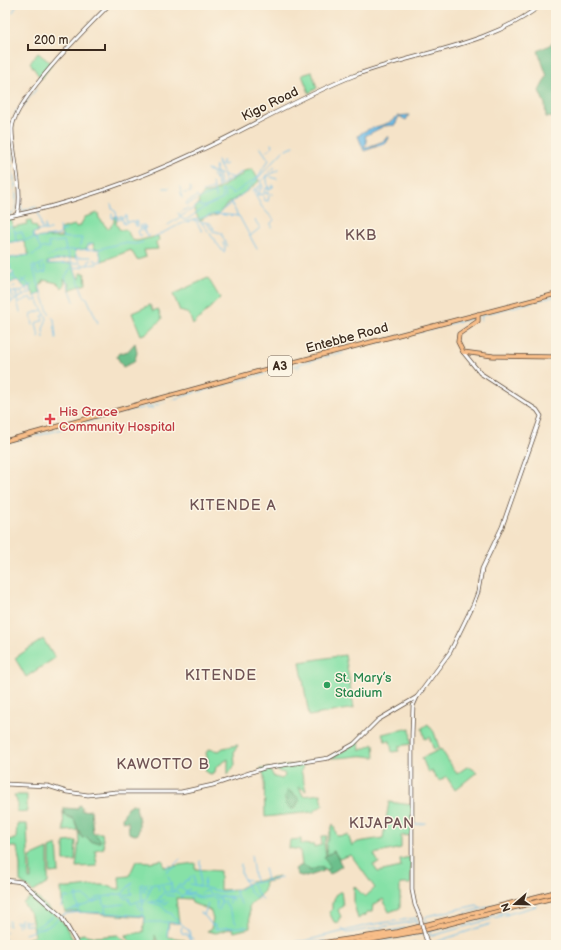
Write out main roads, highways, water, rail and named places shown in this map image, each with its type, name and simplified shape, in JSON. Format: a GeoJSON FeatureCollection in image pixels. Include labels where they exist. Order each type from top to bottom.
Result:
{"type":"FeatureCollection","features":[{"type":"Feature","properties":{"kind":"highway"},"geometry":{"type":"LineString","coordinates":[[309,945],[398,932],[556,892]]}},
{"type":"Feature","properties":{"kind":"highway"},"geometry":{"type":"LineString","coordinates":[[340,945],[420,932],[556,897]]}},
{"type":"Feature","properties":{"kind":"main road","name":"Entebbe Road"},"geometry":{"type":"LineString","coordinates":[[5,441],[110,411],[556,294]]}},
{"type":"Feature","properties":{"kind":"main road"},"geometry":{"type":"LineString","coordinates":[[478,314],[478,321],[459,334],[458,342],[463,352],[493,356],[556,358]]}},
{"type":"Feature","properties":{"kind":"water"},"geometry":{"type":"Polygon","coordinates":[[[409,115],[406,120],[399,116],[395,125],[384,126],[365,136],[367,143],[364,146],[365,148],[384,141],[388,136],[389,138],[386,143],[364,151],[358,136],[362,132],[390,122],[397,116],[409,115]]]}},
{"type":"Feature","properties":{"kind":"waterway"},"geometry":{"type":"LineString","coordinates":[[13,12],[17,5]]}},
{"type":"Feature","properties":{"kind":"waterway"},"geometry":{"type":"LineString","coordinates":[[30,97],[37,88]]}},
{"type":"Feature","properties":{"kind":"waterway"},"geometry":{"type":"LineString","coordinates":[[23,107],[29,98]]}},
{"type":"Feature","properties":{"kind":"waterway"},"geometry":{"type":"LineString","coordinates":[[15,113],[18,109]]}},
{"type":"Feature","properties":{"kind":"waterway"},"geometry":{"type":"LineString","coordinates":[[11,138],[12,161]]}},
{"type":"Feature","properties":{"kind":"waterway"},"geometry":{"type":"LineString","coordinates":[[267,151],[272,146],[271,144]]}},
{"type":"Feature","properties":{"kind":"waterway"},"geometry":{"type":"LineString","coordinates":[[286,149],[294,146]]}},
{"type":"Feature","properties":{"kind":"waterway"},"geometry":{"type":"LineString","coordinates":[[258,178],[269,160],[260,147]]}},
{"type":"Feature","properties":{"kind":"waterway"},"geometry":{"type":"LineString","coordinates":[[154,237],[183,223],[219,213],[246,191],[283,151]]}},
{"type":"Feature","properties":{"kind":"waterway"},"geometry":{"type":"LineString","coordinates":[[217,161],[224,174],[225,182]]}},
{"type":"Feature","properties":{"kind":"waterway"},"geometry":{"type":"LineString","coordinates":[[223,161],[221,162],[223,164]]}},
{"type":"Feature","properties":{"kind":"waterway"},"geometry":{"type":"LineString","coordinates":[[220,166],[226,164]]}},
{"type":"Feature","properties":{"kind":"waterway"},"geometry":{"type":"LineString","coordinates":[[12,165],[14,181]]}},
{"type":"Feature","properties":{"kind":"waterway"},"geometry":{"type":"LineString","coordinates":[[216,169],[216,166],[215,173],[218,186]]}},
{"type":"Feature","properties":{"kind":"waterway"},"geometry":{"type":"LineString","coordinates":[[268,194],[267,174],[275,167]]}},
{"type":"Feature","properties":{"kind":"waterway"},"geometry":{"type":"LineString","coordinates":[[207,170],[233,178]]}},
{"type":"Feature","properties":{"kind":"waterway"},"geometry":{"type":"LineString","coordinates":[[259,194],[263,187],[260,181],[278,170]]}},
{"type":"Feature","properties":{"kind":"waterway"},"geometry":{"type":"LineString","coordinates":[[217,188],[242,172]]}},
{"type":"Feature","properties":{"kind":"waterway"},"geometry":{"type":"LineString","coordinates":[[212,173],[216,181]]}},
{"type":"Feature","properties":{"kind":"waterway"},"geometry":{"type":"LineString","coordinates":[[218,174],[220,185]]}},
{"type":"Feature","properties":{"kind":"waterway"},"geometry":{"type":"LineString","coordinates":[[226,190],[233,194],[258,177]]}},
{"type":"Feature","properties":{"kind":"waterway"},"geometry":{"type":"LineString","coordinates":[[271,177],[277,179]]}},
{"type":"Feature","properties":{"kind":"waterway"},"geometry":{"type":"LineString","coordinates":[[15,183],[15,190]]}},
{"type":"Feature","properties":{"kind":"waterway"},"geometry":{"type":"LineString","coordinates":[[212,183],[216,198]]}},
{"type":"Feature","properties":{"kind":"waterway"},"geometry":{"type":"LineString","coordinates":[[252,191],[261,185]]}},
{"type":"Feature","properties":{"kind":"waterway"},"geometry":{"type":"LineString","coordinates":[[269,189],[273,187],[273,185]]}},
{"type":"Feature","properties":{"kind":"waterway"},"geometry":{"type":"LineString","coordinates":[[180,187],[182,198]]}},
{"type":"Feature","properties":{"kind":"waterway"},"geometry":{"type":"LineString","coordinates":[[184,193],[191,192],[190,187]]}},
{"type":"Feature","properties":{"kind":"waterway"},"geometry":{"type":"LineString","coordinates":[[257,190],[261,187]]}},
{"type":"Feature","properties":{"kind":"waterway"},"geometry":{"type":"LineString","coordinates":[[269,187],[265,189],[264,193],[272,194]]}},
{"type":"Feature","properties":{"kind":"waterway"},"geometry":{"type":"LineString","coordinates":[[164,188],[169,188]]}},
{"type":"Feature","properties":{"kind":"waterway"},"geometry":{"type":"LineString","coordinates":[[203,192],[214,189]]}},
{"type":"Feature","properties":{"kind":"waterway"},"geometry":{"type":"LineString","coordinates":[[254,189],[258,192],[257,195],[263,194],[264,200],[268,201],[269,196]]}},
{"type":"Feature","properties":{"kind":"waterway"},"geometry":{"type":"LineString","coordinates":[[178,213],[182,219],[186,220],[207,206],[223,199],[221,191],[223,190],[226,198]]}},
{"type":"Feature","properties":{"kind":"waterway"},"geometry":{"type":"LineString","coordinates":[[256,191],[254,193],[262,207],[274,220],[271,223],[271,227]]}},
{"type":"Feature","properties":{"kind":"waterway"},"geometry":{"type":"LineString","coordinates":[[5,214],[13,213],[16,210],[16,192]]}},
{"type":"Feature","properties":{"kind":"waterway"},"geometry":{"type":"LineString","coordinates":[[196,200],[187,205],[186,203],[197,196],[198,199],[214,193]]}},
{"type":"Feature","properties":{"kind":"waterway"},"geometry":{"type":"LineString","coordinates":[[231,202],[238,216]]}},
{"type":"Feature","properties":{"kind":"waterway"},"geometry":{"type":"LineString","coordinates":[[111,204],[113,210],[116,212],[117,220],[121,219]]}},
{"type":"Feature","properties":{"kind":"waterway"},"geometry":{"type":"LineString","coordinates":[[168,225],[200,204],[201,207],[211,204]]}},
{"type":"Feature","properties":{"kind":"waterway"},"geometry":{"type":"LineString","coordinates":[[21,205],[22,211],[36,207]]}},
{"type":"Feature","properties":{"kind":"waterway"},"geometry":{"type":"LineString","coordinates":[[180,214],[183,210],[188,209]]}},
{"type":"Feature","properties":{"kind":"waterway"},"geometry":{"type":"LineString","coordinates":[[38,211],[42,229]]}},
{"type":"Feature","properties":{"kind":"waterway"},"geometry":{"type":"LineString","coordinates":[[112,214],[112,218],[116,217]]}},
{"type":"Feature","properties":{"kind":"waterway"},"geometry":{"type":"LineString","coordinates":[[215,214],[239,216],[257,249]]}},
{"type":"Feature","properties":{"kind":"waterway"},"geometry":{"type":"LineString","coordinates":[[126,216],[126,223],[124,224],[122,219],[126,216]]}},
{"type":"Feature","properties":{"kind":"waterway"},"geometry":{"type":"LineString","coordinates":[[250,236],[260,228],[255,220]]}},
{"type":"Feature","properties":{"kind":"waterway"},"geometry":{"type":"LineString","coordinates":[[127,222],[134,221],[136,226],[138,226],[136,221]]}},
{"type":"Feature","properties":{"kind":"waterway"},"geometry":{"type":"LineString","coordinates":[[195,221],[210,223],[214,229],[212,229]]}},
{"type":"Feature","properties":{"kind":"waterway"},"geometry":{"type":"LineString","coordinates":[[201,222],[208,231]]}},
{"type":"Feature","properties":{"kind":"waterway"},"geometry":{"type":"LineString","coordinates":[[197,223],[202,231]]}},
{"type":"Feature","properties":{"kind":"waterway"},"geometry":{"type":"LineString","coordinates":[[208,224],[211,229]]}},
{"type":"Feature","properties":{"kind":"waterway"},"geometry":{"type":"LineString","coordinates":[[140,226],[144,225],[146,228],[143,230]]}},
{"type":"Feature","properties":{"kind":"waterway"},"geometry":{"type":"LineString","coordinates":[[5,228],[12,226],[15,232],[22,232],[24,238]]}},
{"type":"Feature","properties":{"kind":"waterway"},"geometry":{"type":"LineString","coordinates":[[5,243],[59,235],[61,232],[59,227]]}},
{"type":"Feature","properties":{"kind":"waterway"},"geometry":{"type":"LineString","coordinates":[[140,228],[145,227]]}},
{"type":"Feature","properties":{"kind":"waterway"},"geometry":{"type":"LineString","coordinates":[[143,228],[147,237],[150,235]]}},
{"type":"Feature","properties":{"kind":"waterway"},"geometry":{"type":"LineString","coordinates":[[142,229],[138,231],[140,236],[142,235]]}},
{"type":"Feature","properties":{"kind":"waterway"},"geometry":{"type":"LineString","coordinates":[[5,230],[8,230],[9,234]]}},
{"type":"Feature","properties":{"kind":"waterway"},"geometry":{"type":"LineString","coordinates":[[34,238],[33,233],[42,230],[51,230]]}},
{"type":"Feature","properties":{"kind":"waterway"},"geometry":{"type":"LineString","coordinates":[[61,231],[66,230]]}},
{"type":"Feature","properties":{"kind":"waterway"},"geometry":{"type":"LineString","coordinates":[[211,233],[214,231],[221,233],[227,246]]}},
{"type":"Feature","properties":{"kind":"waterway"},"geometry":{"type":"LineString","coordinates":[[15,232],[16,241]]}},
{"type":"Feature","properties":{"kind":"waterway"},"geometry":{"type":"LineString","coordinates":[[210,234],[224,253],[225,248],[223,243]]}},
{"type":"Feature","properties":{"kind":"waterway"},"geometry":{"type":"LineString","coordinates":[[62,235],[62,237],[69,238]]}},
{"type":"Feature","properties":{"kind":"waterway"},"geometry":{"type":"LineString","coordinates":[[70,238],[82,238],[79,249]]}},
{"type":"Feature","properties":{"kind":"waterway"},"geometry":{"type":"LineString","coordinates":[[32,255],[41,250],[36,239]]}},
{"type":"Feature","properties":{"kind":"waterway"},"geometry":{"type":"LineString","coordinates":[[42,248],[49,248],[48,243],[64,241],[66,250]]}},
{"type":"Feature","properties":{"kind":"waterway"},"geometry":{"type":"LineString","coordinates":[[74,250],[99,249],[122,243],[136,244],[143,242]]}},
{"type":"Feature","properties":{"kind":"waterway"},"geometry":{"type":"LineString","coordinates":[[87,249],[88,245],[93,243]]}},
{"type":"Feature","properties":{"kind":"waterway"},"geometry":{"type":"LineString","coordinates":[[88,265],[89,261],[95,259],[96,262],[102,261],[99,249]]}},
{"type":"Feature","properties":{"kind":"waterway"},"geometry":{"type":"LineString","coordinates":[[48,256],[67,250]]}},
{"type":"Feature","properties":{"kind":"waterway"},"geometry":{"type":"LineString","coordinates":[[91,257],[76,257],[75,250],[67,250],[84,296],[87,298],[98,323]]}},
{"type":"Feature","properties":{"kind":"waterway"},"geometry":{"type":"LineString","coordinates":[[5,259],[29,255]]}},
{"type":"Feature","properties":{"kind":"waterway"},"geometry":{"type":"LineString","coordinates":[[76,257],[84,267]]}},
{"type":"Feature","properties":{"kind":"waterway"},"geometry":{"type":"LineString","coordinates":[[47,263],[69,258]]}},
{"type":"Feature","properties":{"kind":"waterway"},"geometry":{"type":"LineString","coordinates":[[35,267],[43,263]]}},
{"type":"Feature","properties":{"kind":"waterway"},"geometry":{"type":"LineString","coordinates":[[47,264],[79,263]]}},
{"type":"Feature","properties":{"kind":"waterway"},"geometry":{"type":"LineString","coordinates":[[6,264],[8,269]]}},
{"type":"Feature","properties":{"kind":"waterway"},"geometry":{"type":"LineString","coordinates":[[83,265],[97,264]]}},
{"type":"Feature","properties":{"kind":"waterway"},"geometry":{"type":"LineString","coordinates":[[5,270],[10,269],[10,265]]}},
{"type":"Feature","properties":{"kind":"waterway"},"geometry":{"type":"LineString","coordinates":[[34,265],[38,274],[46,272],[44,266]]}},
{"type":"Feature","properties":{"kind":"waterway"},"geometry":{"type":"LineString","coordinates":[[32,266],[49,314],[54,319],[56,338]]}},
{"type":"Feature","properties":{"kind":"waterway"},"geometry":{"type":"LineString","coordinates":[[40,266],[42,272]]}},
{"type":"Feature","properties":{"kind":"waterway"},"geometry":{"type":"LineString","coordinates":[[72,266],[65,277],[74,301]]}},
{"type":"Feature","properties":{"kind":"waterway"},"geometry":{"type":"LineString","coordinates":[[74,268],[83,267]]}},
{"type":"Feature","properties":{"kind":"waterway"},"geometry":{"type":"LineString","coordinates":[[5,276],[14,273],[10,269]]}},
{"type":"Feature","properties":{"kind":"waterway"},"geometry":{"type":"LineString","coordinates":[[5,280],[14,277],[13,274]]}},
{"type":"Feature","properties":{"kind":"waterway"},"geometry":{"type":"LineString","coordinates":[[5,285],[17,280],[14,277]]}},
{"type":"Feature","properties":{"kind":"waterway"},"geometry":{"type":"LineString","coordinates":[[22,283],[27,278]]}},
{"type":"Feature","properties":{"kind":"waterway"},"geometry":{"type":"LineString","coordinates":[[21,279],[27,283],[32,292],[23,296]]}},
{"type":"Feature","properties":{"kind":"waterway"},"geometry":{"type":"LineString","coordinates":[[17,280],[26,288],[28,292]]}},
{"type":"Feature","properties":{"kind":"waterway"},"geometry":{"type":"LineString","coordinates":[[21,291],[32,284]]}},
{"type":"Feature","properties":{"kind":"waterway"},"geometry":{"type":"LineString","coordinates":[[6,286],[8,294]]}},
{"type":"Feature","properties":{"kind":"waterway"},"geometry":{"type":"LineString","coordinates":[[5,291],[15,286]]}},
{"type":"Feature","properties":{"kind":"waterway"},"geometry":{"type":"LineString","coordinates":[[9,289],[14,299]]}},
{"type":"Feature","properties":{"kind":"waterway"},"geometry":{"type":"LineString","coordinates":[[5,295],[20,290],[23,296],[8,304],[5,298]]}},
{"type":"Feature","properties":{"kind":"waterway"},"geometry":{"type":"LineString","coordinates":[[15,292],[20,312]]}},
{"type":"Feature","properties":{"kind":"waterway"},"geometry":{"type":"LineString","coordinates":[[17,292],[19,298]]}},
{"type":"Feature","properties":{"kind":"waterway"},"geometry":{"type":"LineString","coordinates":[[40,294],[35,296],[47,318],[43,329],[44,338]]}},
{"type":"Feature","properties":{"kind":"waterway"},"geometry":{"type":"LineString","coordinates":[[9,295],[12,301]]}},
{"type":"Feature","properties":{"kind":"waterway"},"geometry":{"type":"LineString","coordinates":[[7,296],[10,302]]}},
{"type":"Feature","properties":{"kind":"waterway"},"geometry":{"type":"LineString","coordinates":[[535,301],[556,296]]}},
{"type":"Feature","properties":{"kind":"waterway"},"geometry":{"type":"LineString","coordinates":[[17,303],[31,297],[33,301],[38,300]]}},
{"type":"Feature","properties":{"kind":"waterway"},"geometry":{"type":"LineString","coordinates":[[510,308],[532,302]]}},
{"type":"Feature","properties":{"kind":"waterway"},"geometry":{"type":"LineString","coordinates":[[481,321],[482,315],[508,308]]}},
{"type":"Feature","properties":{"kind":"waterway"},"geometry":{"type":"LineString","coordinates":[[33,325],[31,314],[42,310]]}},
{"type":"Feature","properties":{"kind":"waterway"},"geometry":{"type":"LineString","coordinates":[[39,337],[36,323],[43,320],[42,316],[45,315]]}},
{"type":"Feature","properties":{"kind":"waterway"},"geometry":{"type":"LineString","coordinates":[[441,326],[477,318]]}},
{"type":"Feature","properties":{"kind":"waterway"},"geometry":{"type":"LineString","coordinates":[[430,330],[440,327]]}},
{"type":"Feature","properties":{"kind":"waterway"},"geometry":{"type":"LineString","coordinates":[[407,335],[424,331]]}},
{"type":"Feature","properties":{"kind":"waterway"},"geometry":{"type":"LineString","coordinates":[[377,343],[400,336]]}},
{"type":"Feature","properties":{"kind":"waterway"},"geometry":{"type":"LineString","coordinates":[[334,355],[343,353]]}},
{"type":"Feature","properties":{"kind":"waterway"},"geometry":{"type":"LineString","coordinates":[[323,356],[327,357],[332,354]]}},
{"type":"Feature","properties":{"kind":"waterway"},"geometry":{"type":"LineString","coordinates":[[300,367],[298,364],[321,358]]}},
{"type":"Feature","properties":{"kind":"waterway"},"geometry":{"type":"LineString","coordinates":[[285,369],[296,365],[298,368]]}},
{"type":"Feature","properties":{"kind":"waterway"},"geometry":{"type":"LineString","coordinates":[[271,372],[282,369]]}},
{"type":"Feature","properties":{"kind":"waterway"},"geometry":{"type":"LineString","coordinates":[[258,376],[265,374]]}},
{"type":"Feature","properties":{"kind":"waterway"},"geometry":{"type":"LineString","coordinates":[[239,380],[255,376]]}},
{"type":"Feature","properties":{"kind":"waterway"},"geometry":{"type":"LineString","coordinates":[[231,383],[237,381]]}},
{"type":"Feature","properties":{"kind":"waterway"},"geometry":{"type":"LineString","coordinates":[[199,392],[228,384]]}},
{"type":"Feature","properties":{"kind":"waterway"},"geometry":{"type":"LineString","coordinates":[[172,400],[196,392]]}},
{"type":"Feature","properties":{"kind":"waterway"},"geometry":{"type":"LineString","coordinates":[[160,403],[165,402]]}},
{"type":"Feature","properties":{"kind":"waterway"},"geometry":{"type":"LineString","coordinates":[[145,407],[152,406]]}},
{"type":"Feature","properties":{"kind":"waterway"},"geometry":{"type":"LineString","coordinates":[[136,409],[143,408]]}},
{"type":"Feature","properties":{"kind":"waterway"},"geometry":{"type":"LineString","coordinates":[[147,409],[153,408]]}},
{"type":"Feature","properties":{"kind":"waterway"},"geometry":{"type":"LineString","coordinates":[[106,416],[134,409]]}},
{"type":"Feature","properties":{"kind":"waterway"},"geometry":{"type":"LineString","coordinates":[[97,419],[104,417]]}},
{"type":"Feature","properties":{"kind":"waterway"},"geometry":{"type":"LineString","coordinates":[[86,422],[91,421]]}},
{"type":"Feature","properties":{"kind":"waterway"},"geometry":{"type":"LineString","coordinates":[[76,425],[83,423]]}},
{"type":"Feature","properties":{"kind":"waterway"},"geometry":{"type":"LineString","coordinates":[[69,427],[73,426]]}},
{"type":"Feature","properties":{"kind":"waterway"},"geometry":{"type":"LineString","coordinates":[[36,436],[62,429]]}},
{"type":"Feature","properties":{"kind":"waterway"},"geometry":{"type":"LineString","coordinates":[[28,438],[32,436]]}},
{"type":"Feature","properties":{"kind":"waterway"},"geometry":{"type":"LineString","coordinates":[[21,440],[25,438]]}},
{"type":"Feature","properties":{"kind":"waterway"},"geometry":{"type":"LineString","coordinates":[[13,442],[20,440]]}},
{"type":"Feature","properties":{"kind":"waterway"},"geometry":{"type":"LineString","coordinates":[[5,444],[11,442]]}},
{"type":"Feature","properties":{"kind":"waterway"},"geometry":{"type":"LineString","coordinates":[[413,825],[425,823]]}},
{"type":"Feature","properties":{"kind":"waterway"},"geometry":{"type":"LineString","coordinates":[[251,855],[255,882]]}},
{"type":"Feature","properties":{"kind":"waterway"},"geometry":{"type":"LineString","coordinates":[[172,867],[180,859]]}},
{"type":"Feature","properties":{"kind":"waterway"},"geometry":{"type":"LineString","coordinates":[[200,861],[200,885]]}},
{"type":"Feature","properties":{"kind":"waterway"},"geometry":{"type":"LineString","coordinates":[[241,864],[241,874],[244,879],[249,880]]}},
{"type":"Feature","properties":{"kind":"waterway"},"geometry":{"type":"LineString","coordinates":[[165,869],[169,865]]}},
{"type":"Feature","properties":{"kind":"waterway"},"geometry":{"type":"LineString","coordinates":[[165,874],[171,868],[176,867]]}},
{"type":"Feature","properties":{"kind":"waterway"},"geometry":{"type":"LineString","coordinates":[[264,868],[267,880]]}},
{"type":"Feature","properties":{"kind":"waterway"},"geometry":{"type":"LineString","coordinates":[[190,884],[194,885],[194,875]]}},
{"type":"Feature","properties":{"kind":"waterway"},"geometry":{"type":"LineString","coordinates":[[151,902],[157,901],[164,892],[174,892],[168,876]]}},
{"type":"Feature","properties":{"kind":"waterway"},"geometry":{"type":"LineString","coordinates":[[174,892],[179,885],[184,884],[184,881],[189,880],[191,876]]}},
{"type":"Feature","properties":{"kind":"waterway"},"geometry":{"type":"LineString","coordinates":[[204,887],[205,878]]}},
{"type":"Feature","properties":{"kind":"waterway"},"geometry":{"type":"LineString","coordinates":[[194,885],[222,892],[240,889],[248,884],[281,878]]}},
{"type":"Feature","properties":{"kind":"waterway"},"geometry":{"type":"LineString","coordinates":[[244,879],[250,892],[259,900]]}},
{"type":"Feature","properties":{"kind":"waterway"},"geometry":{"type":"LineString","coordinates":[[130,885],[133,882]]}},
{"type":"Feature","properties":{"kind":"waterway"},"geometry":{"type":"LineString","coordinates":[[143,916],[141,884],[171,884]]}},
{"type":"Feature","properties":{"kind":"waterway"},"geometry":{"type":"LineString","coordinates":[[158,884],[159,890]]}},
{"type":"Feature","properties":{"kind":"waterway"},"geometry":{"type":"LineString","coordinates":[[252,884],[259,896],[263,899]]}},
{"type":"Feature","properties":{"kind":"waterway"},"geometry":{"type":"LineString","coordinates":[[122,894],[130,885],[132,885]]}},
{"type":"Feature","properties":{"kind":"waterway"},"geometry":{"type":"LineString","coordinates":[[146,899],[152,885]]}},
{"type":"Feature","properties":{"kind":"waterway"},"geometry":{"type":"LineString","coordinates":[[144,886],[149,889]]}},
{"type":"Feature","properties":{"kind":"waterway"},"geometry":{"type":"LineString","coordinates":[[162,886],[164,891]]}},
{"type":"Feature","properties":{"kind":"waterway"},"geometry":{"type":"LineString","coordinates":[[144,887],[143,891],[147,892]]}},
{"type":"Feature","properties":{"kind":"waterway"},"geometry":{"type":"LineString","coordinates":[[170,887],[171,892]]}},
{"type":"Feature","properties":{"kind":"waterway"},"geometry":{"type":"LineString","coordinates":[[179,888],[182,887],[185,891],[190,889]]}},
{"type":"Feature","properties":{"kind":"waterway"},"geometry":{"type":"LineString","coordinates":[[124,895],[132,894],[130,890],[132,888]]}},
{"type":"Feature","properties":{"kind":"waterway"},"geometry":{"type":"LineString","coordinates":[[201,893],[207,890],[210,895],[214,894],[219,896],[237,897]]}},
{"type":"Feature","properties":{"kind":"waterway"},"geometry":{"type":"LineString","coordinates":[[177,891],[181,897],[194,892]]}},
{"type":"Feature","properties":{"kind":"waterway"},"geometry":{"type":"LineString","coordinates":[[185,891],[199,896],[220,898],[223,903]]}},
{"type":"Feature","properties":{"kind":"waterway"},"geometry":{"type":"LineString","coordinates":[[236,891],[237,897],[242,905]]}},
{"type":"Feature","properties":{"kind":"waterway"},"geometry":{"type":"LineString","coordinates":[[185,892],[187,895],[190,895],[191,898],[194,896],[203,899],[209,897]]}},
{"type":"Feature","properties":{"kind":"waterway"},"geometry":{"type":"LineString","coordinates":[[76,894],[78,911]]}},
{"type":"Feature","properties":{"kind":"waterway"},"geometry":{"type":"LineString","coordinates":[[73,897],[84,896],[92,902],[97,898],[122,894],[125,898],[129,898],[131,904],[144,899],[148,902],[161,905],[191,933]]}},
{"type":"Feature","properties":{"kind":"waterway"},"geometry":{"type":"LineString","coordinates":[[165,895],[174,896]]}},
{"type":"Feature","properties":{"kind":"waterway"},"geometry":{"type":"LineString","coordinates":[[221,896],[232,898]]}},
{"type":"Feature","properties":{"kind":"waterway"},"geometry":{"type":"LineString","coordinates":[[229,896],[233,901]]}},
{"type":"Feature","properties":{"kind":"waterway"},"geometry":{"type":"LineString","coordinates":[[61,907],[65,897],[69,898]]}},
{"type":"Feature","properties":{"kind":"waterway"},"geometry":{"type":"LineString","coordinates":[[220,898],[220,908]]}},
{"type":"Feature","properties":{"kind":"waterway"},"geometry":{"type":"LineString","coordinates":[[103,899],[106,914]]}},
{"type":"Feature","properties":{"kind":"waterway"},"geometry":{"type":"LineString","coordinates":[[68,911],[103,899]]}},
{"type":"Feature","properties":{"kind":"waterway"},"geometry":{"type":"LineString","coordinates":[[144,899],[144,904]]}},
{"type":"Feature","properties":{"kind":"waterway"},"geometry":{"type":"LineString","coordinates":[[229,899],[229,904]]}},
{"type":"Feature","properties":{"kind":"waterway"},"geometry":{"type":"LineString","coordinates":[[159,901],[165,900]]}},
{"type":"Feature","properties":{"kind":"waterway"},"geometry":{"type":"LineString","coordinates":[[216,900],[217,910],[220,909]]}},
{"type":"Feature","properties":{"kind":"waterway"},"geometry":{"type":"LineString","coordinates":[[224,900],[236,923]]}},
{"type":"Feature","properties":{"kind":"waterway"},"geometry":{"type":"LineString","coordinates":[[157,901],[165,904],[168,902]]}},
{"type":"Feature","properties":{"kind":"waterway"},"geometry":{"type":"LineString","coordinates":[[138,903],[140,910]]}},
{"type":"Feature","properties":{"kind":"waterway"},"geometry":{"type":"LineString","coordinates":[[105,906],[124,904]]}},
{"type":"Feature","properties":{"kind":"waterway"},"geometry":{"type":"LineString","coordinates":[[200,913],[204,915],[208,904]]}},
{"type":"Feature","properties":{"kind":"waterway"},"geometry":{"type":"LineString","coordinates":[[426,923],[425,918],[427,916],[477,905],[481,908]]}},
{"type":"Feature","properties":{"kind":"waterway"},"geometry":{"type":"LineString","coordinates":[[464,913],[496,905]]}},
{"type":"Feature","properties":{"kind":"waterway"},"geometry":{"type":"LineString","coordinates":[[429,932],[431,936],[536,906]]}},
{"type":"Feature","properties":{"kind":"waterway"},"geometry":{"type":"LineString","coordinates":[[61,916],[76,912],[114,913],[145,916],[145,922],[168,922],[167,937]]}},
{"type":"Feature","properties":{"kind":"waterway"},"geometry":{"type":"LineString","coordinates":[[426,932],[506,912],[507,915]]}},
{"type":"Feature","properties":{"kind":"waterway"},"geometry":{"type":"LineString","coordinates":[[204,915],[212,925],[215,925],[215,929],[247,927]]}},
{"type":"Feature","properties":{"kind":"waterway"},"geometry":{"type":"LineString","coordinates":[[34,929],[53,916]]}},
{"type":"Feature","properties":{"kind":"waterway"},"geometry":{"type":"LineString","coordinates":[[25,934],[49,926],[59,918]]}},
{"type":"Feature","properties":{"kind":"waterway"},"geometry":{"type":"LineString","coordinates":[[264,943],[304,941],[369,925],[416,918],[417,926]]}},
{"type":"Feature","properties":{"kind":"waterway"},"geometry":{"type":"LineString","coordinates":[[21,919],[21,925]]}},
{"type":"Feature","properties":{"kind":"waterway"},"geometry":{"type":"LineString","coordinates":[[24,920],[25,925],[31,925]]}},
{"type":"Feature","properties":{"kind":"waterway"},"geometry":{"type":"LineString","coordinates":[[9,921],[9,926]]}},
{"type":"Feature","properties":{"kind":"waterway"},"geometry":{"type":"LineString","coordinates":[[25,922],[30,921]]}},
{"type":"Feature","properties":{"kind":"waterway"},"geometry":{"type":"LineString","coordinates":[[342,929],[347,933],[416,921]]}},
{"type":"Feature","properties":{"kind":"waterway"},"geometry":{"type":"LineString","coordinates":[[18,927],[16,922],[20,922]]}},
{"type":"Feature","properties":{"kind":"waterway"},"geometry":{"type":"LineString","coordinates":[[168,922],[179,923]]}},
{"type":"Feature","properties":{"kind":"waterway"},"geometry":{"type":"LineString","coordinates":[[474,929],[491,924]]}},
{"type":"Feature","properties":{"kind":"waterway"},"geometry":{"type":"LineString","coordinates":[[182,927],[182,933],[187,934],[193,945]]}},
{"type":"Feature","properties":{"kind":"waterway"},"geometry":{"type":"LineString","coordinates":[[390,931],[405,928]]}},
{"type":"Feature","properties":{"kind":"waterway"},"geometry":{"type":"LineString","coordinates":[[429,944],[472,930]]}},
{"type":"Feature","properties":{"kind":"waterway"},"geometry":{"type":"LineString","coordinates":[[189,932],[190,937],[193,939]]}},
{"type":"Feature","properties":{"kind":"waterway"},"geometry":{"type":"LineString","coordinates":[[358,945],[423,933]]}},
{"type":"Feature","properties":{"kind":"waterway"},"geometry":{"type":"LineString","coordinates":[[299,944],[299,941],[303,943],[326,941]]}},
{"type":"Feature","properties":{"kind":"waterway"},"geometry":{"type":"LineString","coordinates":[[179,945],[181,943],[186,943]]}},
{"type":"Feature","properties":{"kind":"waterway"},"geometry":{"type":"LineString","coordinates":[[230,943],[231,945],[261,943]]}},
{"type":"Feature","properties":{"kind":"waterway"},"geometry":{"type":"LineString","coordinates":[[383,945],[416,943]]}},
{"type":"Feature","properties":{"kind":"place","name":"His Grace Community Hospital"},"geometry":{"type":"Point","coordinates":[50,419]}},
{"type":"Feature","properties":{"kind":"place","name":"St. Mary’s Stadium"},"geometry":{"type":"Point","coordinates":[327,685]}},
{"type":"Feature","properties":{"kind":"district","name":"KKB"},"geometry":{"type":"Point","coordinates":[361,235]}},
{"type":"Feature","properties":{"kind":"district","name":"KITENDE A"},"geometry":{"type":"Point","coordinates":[233,505]}},
{"type":"Feature","properties":{"kind":"district","name":"KITENDE"},"geometry":{"type":"Point","coordinates":[221,675]}},
{"type":"Feature","properties":{"kind":"district","name":"KAWOTTO B"},"geometry":{"type":"Point","coordinates":[163,764]}},
{"type":"Feature","properties":{"kind":"district","name":"KIJAPAN"},"geometry":{"type":"Point","coordinates":[382,823]}}]}
